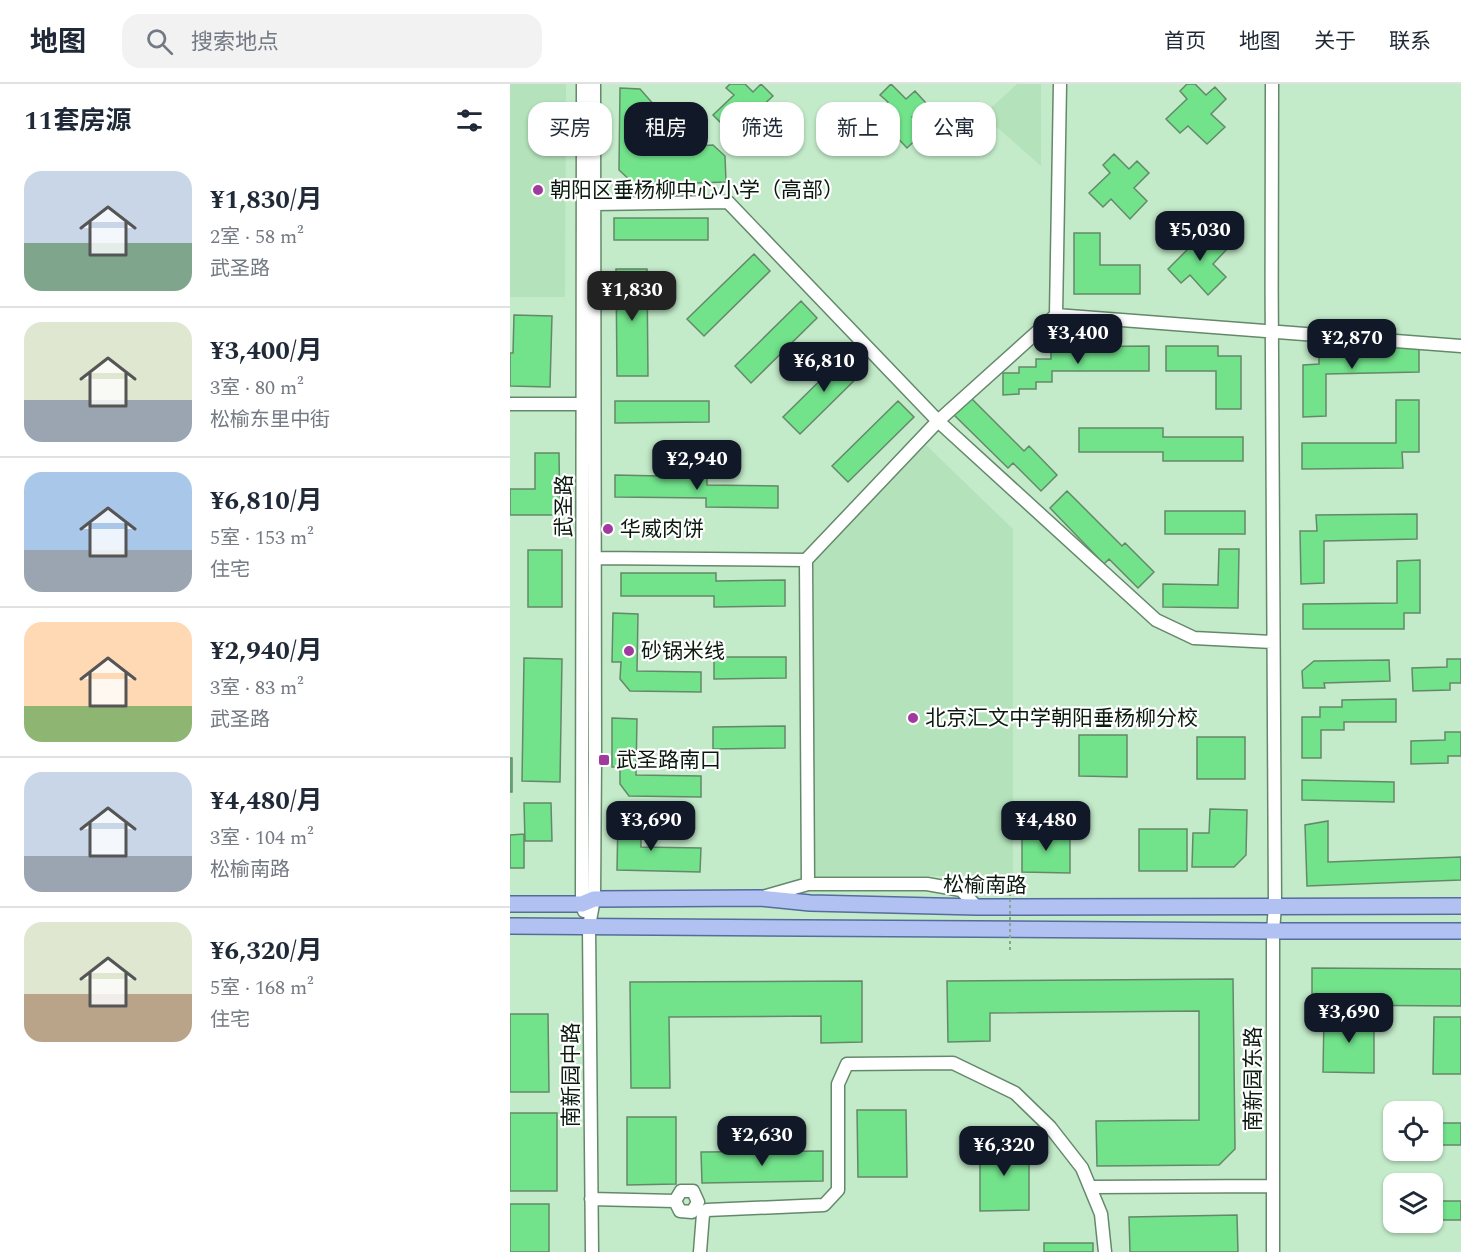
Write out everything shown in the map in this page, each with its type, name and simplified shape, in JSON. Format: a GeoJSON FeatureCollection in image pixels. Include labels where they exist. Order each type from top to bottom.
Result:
{"type":"FeatureCollection","features":[{"type":"Feature","properties":{"kind":"main road","name":"松榆南路"},"geometry":{"type":"LineString","coordinates":[[510,904],[760,898],[810,903],[976,907],[1461,906]]}},
{"type":"Feature","properties":{"kind":"main road","name":"松榆南路"},"geometry":{"type":"LineString","coordinates":[[510,926],[1461,931]]}},
{"type":"Feature","properties":{"kind":"street","name":"武圣路"},"geometry":{"type":"LineString","coordinates":[[583,84],[583,404],[588,901]]}},
{"type":"Feature","properties":{"kind":"street","name":"武圣路"},"geometry":{"type":"LineString","coordinates":[[588,901],[595,558],[594,84]]}},
{"type":"Feature","properties":{"kind":"street"},"geometry":{"type":"LineString","coordinates":[[1056,315],[1060,84]]}},
{"type":"Feature","properties":{"kind":"street","name":"南新园东路"},"geometry":{"type":"LineString","coordinates":[[1272,84],[1274,1252]]}},
{"type":"Feature","properties":{"kind":"street"},"geometry":{"type":"LineString","coordinates":[[594,204],[728,202],[938,421],[1156,620],[1194,638],[1272,642]]}},
{"type":"Feature","properties":{"kind":"street"},"geometry":{"type":"LineString","coordinates":[[808,884],[806,560],[938,421],[1056,315],[1461,346]]}},
{"type":"Feature","properties":{"kind":"street"},"geometry":{"type":"LineString","coordinates":[[510,404],[583,404]]}},
{"type":"Feature","properties":{"kind":"street"},"geometry":{"type":"LineString","coordinates":[[595,558],[806,560]]}},
{"type":"Feature","properties":{"kind":"street"},"geometry":{"type":"LineString","coordinates":[[760,898],[808,884],[927,884],[961,890],[976,907]]}},
{"type":"Feature","properties":{"kind":"street","name":"南新园中路"},"geometry":{"type":"LineString","coordinates":[[588,901],[592,1252]]}},
{"type":"Feature","properties":{"kind":"street"},"geometry":{"type":"LineString","coordinates":[[591,1199],[675,1201],[680,1211],[692,1212],[701,1208],[824,1205],[838,1190],[838,1084],[847,1065],[953,1063],[1015,1093],[1050,1128],[1082,1168],[1091,1187],[1101,1214],[1105,1252]]}},
{"type":"Feature","properties":{"kind":"street"},"geometry":{"type":"LineString","coordinates":[[1091,1187],[1273,1186]]}},
{"type":"Feature","properties":{"kind":"street"},"geometry":{"type":"LineString","coordinates":[[700,1252],[703,1214],[701,1208]]}},
{"type":"Feature","properties":{"kind":"path"},"geometry":{"type":"LineString","coordinates":[[1010,887],[1010,950]]}},
{"type":"Feature","properties":{"kind":"shaded area","name":"朝阳区垂杨柳中心小学（高部）"},"geometry":{"type":"Polygon","coordinates":[[[510,84],[566,84],[566,102],[528,102],[528,156],[566,156],[565,297],[510,297],[510,84]]]}},
{"type":"Feature","properties":{"kind":"shaded area"},"geometry":{"type":"Polygon","coordinates":[[[1017,84],[1041,84],[1041,166],[996,126],[996,103],[1017,84]]]}},
{"type":"Feature","properties":{"kind":"shaded area","name":"北京汇文中学朝阳垂杨柳分校"},"geometry":{"type":"Polygon","coordinates":[[[926,445],[1013,529],[1013,876],[813,876],[814,560],[926,445]]]}},
{"type":"Feature","properties":{"kind":"building"},"geometry":{"type":"Polygon","coordinates":[[[730,84],[745,84],[753,92],[761,84],[773,96],[767,102],[727,102],[734,95],[726,88],[730,84]]]}},
{"type":"Feature","properties":{"kind":"building"},"geometry":{"type":"Polygon","coordinates":[[[891,84],[906,99],[915,91],[925,102],[912,102],[912,143],[907,148],[900,141],[900,102],[888,102],[880,95],[891,84]]]}},
{"type":"Feature","properties":{"kind":"building"},"geometry":{"type":"Polygon","coordinates":[[[1187,84],[1195,84],[1206,95],[1215,87],[1226,99],[1211,114],[1225,127],[1207,144],[1188,126],[1180,133],[1166,119],[1187,99],[1180,91],[1187,84]]]}},
{"type":"Feature","properties":{"kind":"building"},"geometry":{"type":"Polygon","coordinates":[[[620,88],[640,89],[652,102],[624,102],[624,156],[708,156],[708,145],[713,145],[720,151],[720,156],[725,156],[726,182],[635,185],[619,170],[620,88]]]}},
{"type":"Feature","properties":{"kind":"building"},"geometry":{"type":"Polygon","coordinates":[[[720,108],[720,122],[713,115],[720,108]]]}},
{"type":"Feature","properties":{"kind":"building"},"geometry":{"type":"Polygon","coordinates":[[[1114,154],[1129,169],[1137,161],[1149,173],[1134,188],[1147,201],[1130,219],[1111,199],[1103,207],[1089,193],[1110,173],[1103,165],[1114,154]]]}},
{"type":"Feature","properties":{"kind":"building"},"geometry":{"type":"Polygon","coordinates":[[[614,218],[708,218],[708,240],[614,240],[614,218]]]}},
{"type":"Feature","properties":{"kind":"building"},"geometry":{"type":"Polygon","coordinates":[[[1192,230],[1207,245],[1216,237],[1227,249],[1213,264],[1226,277],[1208,295],[1190,275],[1181,283],[1168,269],[1188,249],[1181,241],[1192,230]]]}},
{"type":"Feature","properties":{"kind":"building"},"geometry":{"type":"Polygon","coordinates":[[[1074,233],[1100,233],[1100,265],[1140,265],[1140,294],[1074,294],[1074,233]]]}},
{"type":"Feature","properties":{"kind":"building"},"geometry":{"type":"Polygon","coordinates":[[[754,254],[770,271],[704,336],[687,319],[754,254]]]}},
{"type":"Feature","properties":{"kind":"building"},"geometry":{"type":"Polygon","coordinates":[[[616,269],[647,269],[648,376],[617,376],[616,269]]]}},
{"type":"Feature","properties":{"kind":"building"},"geometry":{"type":"Polygon","coordinates":[[[801,301],[817,318],[751,383],[735,366],[801,301]]]}},
{"type":"Feature","properties":{"kind":"building"},"geometry":{"type":"Polygon","coordinates":[[[514,315],[552,316],[550,387],[510,386],[510,353],[513,353],[514,315]]]}},
{"type":"Feature","properties":{"kind":"building"},"geometry":{"type":"Polygon","coordinates":[[[1149,346],[1149,371],[1052,371],[1052,382],[1036,382],[1036,389],[1019,389],[1019,394],[1003,395],[1003,373],[1019,373],[1019,367],[1036,367],[1036,359],[1051,359],[1051,347],[1149,346]]]}},
{"type":"Feature","properties":{"kind":"building"},"geometry":{"type":"Polygon","coordinates":[[[1166,346],[1218,346],[1218,356],[1241,356],[1241,409],[1216,409],[1216,371],[1166,371],[1166,346]]]}},
{"type":"Feature","properties":{"kind":"building"},"geometry":{"type":"Polygon","coordinates":[[[1419,347],[1419,372],[1326,374],[1326,416],[1303,417],[1303,365],[1319,364],[1319,348],[1419,347]]]}},
{"type":"Feature","properties":{"kind":"building"},"geometry":{"type":"Polygon","coordinates":[[[849,352],[866,369],[800,434],[783,417],[849,352]]]}},
{"type":"Feature","properties":{"kind":"building"},"geometry":{"type":"Polygon","coordinates":[[[970,397],[1024,451],[1029,446],[1057,475],[1041,491],[1013,463],[1008,468],[953,414],[970,397]]]}},
{"type":"Feature","properties":{"kind":"building"},"geometry":{"type":"Polygon","coordinates":[[[1396,400],[1419,400],[1419,452],[1402,452],[1403,468],[1302,469],[1302,443],[1396,443],[1396,400]]]}},
{"type":"Feature","properties":{"kind":"building"},"geometry":{"type":"Polygon","coordinates":[[[615,401],[709,401],[709,422],[615,423],[615,401]]]}},
{"type":"Feature","properties":{"kind":"building"},"geometry":{"type":"Polygon","coordinates":[[[898,401],[914,417],[848,482],[832,466],[898,401]]]}},
{"type":"Feature","properties":{"kind":"building"},"geometry":{"type":"Polygon","coordinates":[[[1079,428],[1163,428],[1163,437],[1243,437],[1243,461],[1163,461],[1163,452],[1079,452],[1079,428]]]}},
{"type":"Feature","properties":{"kind":"building"},"geometry":{"type":"Polygon","coordinates":[[[535,453],[559,453],[560,515],[510,515],[510,489],[535,489],[535,453]]]}},
{"type":"Feature","properties":{"kind":"building"},"geometry":{"type":"Polygon","coordinates":[[[615,475],[707,477],[707,485],[778,486],[778,508],[706,507],[706,498],[615,497],[615,475]]]}},
{"type":"Feature","properties":{"kind":"building"},"geometry":{"type":"Polygon","coordinates":[[[1067,491],[1122,546],[1125,543],[1154,572],[1138,588],[1109,559],[1104,564],[1050,508],[1067,491]]]}},
{"type":"Feature","properties":{"kind":"building"},"geometry":{"type":"Polygon","coordinates":[[[1165,511],[1245,511],[1245,534],[1165,534],[1165,511]]]}},
{"type":"Feature","properties":{"kind":"building"},"geometry":{"type":"Polygon","coordinates":[[[1417,514],[1417,539],[1324,541],[1324,583],[1301,584],[1300,531],[1317,531],[1316,515],[1417,514]]]}},
{"type":"Feature","properties":{"kind":"building"},"geometry":{"type":"Polygon","coordinates":[[[1219,549],[1239,549],[1238,608],[1163,607],[1163,584],[1218,585],[1219,549]]]}},
{"type":"Feature","properties":{"kind":"building"},"geometry":{"type":"Polygon","coordinates":[[[528,550],[562,550],[562,607],[528,607],[528,550]]]}},
{"type":"Feature","properties":{"kind":"building"},"geometry":{"type":"Polygon","coordinates":[[[1420,560],[1420,613],[1404,613],[1404,629],[1303,629],[1303,604],[1397,603],[1397,561],[1420,560]]]}},
{"type":"Feature","properties":{"kind":"building"},"geometry":{"type":"Polygon","coordinates":[[[621,573],[716,573],[716,581],[785,580],[785,606],[714,607],[714,596],[621,596],[621,573]]]}},
{"type":"Feature","properties":{"kind":"building"},"geometry":{"type":"Polygon","coordinates":[[[613,613],[638,614],[637,671],[701,672],[701,692],[630,691],[620,679],[621,662],[612,662],[613,613]]]}},
{"type":"Feature","properties":{"kind":"building"},"geometry":{"type":"Polygon","coordinates":[[[714,657],[786,657],[786,678],[714,679],[714,657]]]}},
{"type":"Feature","properties":{"kind":"building"},"geometry":{"type":"Polygon","coordinates":[[[524,658],[562,659],[560,782],[522,781],[524,658]]]}},
{"type":"Feature","properties":{"kind":"building"},"geometry":{"type":"Polygon","coordinates":[[[1447,659],[1461,659],[1461,683],[1450,683],[1450,690],[1413,691],[1412,668],[1447,667],[1447,659]]]}},
{"type":"Feature","properties":{"kind":"building"},"geometry":{"type":"Polygon","coordinates":[[[1389,660],[1390,681],[1324,683],[1325,688],[1303,688],[1302,671],[1314,661],[1389,660]]]}},
{"type":"Feature","properties":{"kind":"building"},"geometry":{"type":"Polygon","coordinates":[[[1396,699],[1396,722],[1344,722],[1344,730],[1321,730],[1321,758],[1302,758],[1302,717],[1320,717],[1320,707],[1342,707],[1342,700],[1396,699]]]}},
{"type":"Feature","properties":{"kind":"building"},"geometry":{"type":"Polygon","coordinates":[[[612,718],[637,719],[636,775],[701,776],[701,797],[629,796],[620,784],[620,767],[612,767],[612,718]]]}},
{"type":"Feature","properties":{"kind":"building"},"geometry":{"type":"Polygon","coordinates":[[[785,726],[785,748],[713,749],[713,727],[785,726]]]}},
{"type":"Feature","properties":{"kind":"building"},"geometry":{"type":"Polygon","coordinates":[[[1445,732],[1461,732],[1461,756],[1448,756],[1448,763],[1411,764],[1411,741],[1445,740],[1445,732]]]}},
{"type":"Feature","properties":{"kind":"building"},"geometry":{"type":"Polygon","coordinates":[[[1079,735],[1127,735],[1127,777],[1079,776],[1079,735]]]}},
{"type":"Feature","properties":{"kind":"building"},"geometry":{"type":"Polygon","coordinates":[[[1197,737],[1245,737],[1245,779],[1197,779],[1197,737]]]}},
{"type":"Feature","properties":{"kind":"building"},"geometry":{"type":"Polygon","coordinates":[[[510,758],[512,758],[512,792],[510,792],[510,758]]]}},
{"type":"Feature","properties":{"kind":"building"},"geometry":{"type":"Polygon","coordinates":[[[1302,780],[1394,782],[1394,802],[1302,800],[1302,780]]]}},
{"type":"Feature","properties":{"kind":"building"},"geometry":{"type":"Polygon","coordinates":[[[524,803],[551,803],[552,841],[525,841],[524,803]]]}},
{"type":"Feature","properties":{"kind":"building"},"geometry":{"type":"Polygon","coordinates":[[[1210,809],[1247,810],[1246,855],[1234,867],[1192,867],[1193,833],[1209,833],[1210,809]]]}},
{"type":"Feature","properties":{"kind":"building"},"geometry":{"type":"Polygon","coordinates":[[[618,816],[641,816],[641,847],[701,848],[700,872],[617,870],[618,816]]]}},
{"type":"Feature","properties":{"kind":"building"},"geometry":{"type":"Polygon","coordinates":[[[1328,821],[1328,862],[1461,857],[1461,880],[1307,886],[1305,825],[1328,821]]]}},
{"type":"Feature","properties":{"kind":"building"},"geometry":{"type":"Polygon","coordinates":[[[1139,829],[1187,829],[1187,871],[1139,871],[1139,829]]]}},
{"type":"Feature","properties":{"kind":"building"},"geometry":{"type":"Polygon","coordinates":[[[1022,830],[1070,831],[1070,873],[1022,872],[1022,830]]]}},
{"type":"Feature","properties":{"kind":"building"},"geometry":{"type":"Polygon","coordinates":[[[524,834],[524,868],[510,868],[510,835],[524,834]]]}},
{"type":"Feature","properties":{"kind":"building"},"geometry":{"type":"Polygon","coordinates":[[[1312,968],[1461,969],[1461,1006],[1312,1005],[1312,968]]]}},
{"type":"Feature","properties":{"kind":"building"},"geometry":{"type":"Polygon","coordinates":[[[1233,979],[1235,1149],[1219,1165],[1097,1166],[1096,1121],[1199,1120],[1199,1011],[990,1013],[990,1041],[948,1042],[947,981],[1233,979]]]}},
{"type":"Feature","properties":{"kind":"building"},"geometry":{"type":"Polygon","coordinates":[[[862,981],[862,1042],[821,1043],[821,1016],[669,1017],[670,1088],[631,1088],[630,982],[862,981]]]}},
{"type":"Feature","properties":{"kind":"building"},"geometry":{"type":"Polygon","coordinates":[[[510,1014],[548,1014],[549,1092],[510,1092],[510,1014]]]}},
{"type":"Feature","properties":{"kind":"building"},"geometry":{"type":"Polygon","coordinates":[[[1324,1016],[1374,1016],[1374,1073],[1323,1072],[1324,1016]]]}},
{"type":"Feature","properties":{"kind":"building"},"geometry":{"type":"Polygon","coordinates":[[[1434,1017],[1461,1017],[1461,1074],[1433,1074],[1434,1017]]]}},
{"type":"Feature","properties":{"kind":"building"},"geometry":{"type":"Polygon","coordinates":[[[857,1110],[906,1110],[907,1177],[858,1177],[857,1110]]]}},
{"type":"Feature","properties":{"kind":"building"},"geometry":{"type":"Polygon","coordinates":[[[510,1113],[557,1113],[557,1191],[510,1191],[510,1113]]]}},
{"type":"Feature","properties":{"kind":"building"},"geometry":{"type":"Polygon","coordinates":[[[627,1117],[676,1117],[676,1184],[627,1185],[627,1117]]]}},
{"type":"Feature","properties":{"kind":"building"},"geometry":{"type":"Polygon","coordinates":[[[1443,1123],[1461,1123],[1461,1145],[1443,1145],[1443,1123]]]}},
{"type":"Feature","properties":{"kind":"building"},"geometry":{"type":"Polygon","coordinates":[[[980,1143],[1029,1143],[1029,1210],[980,1211],[980,1143]]]}},
{"type":"Feature","properties":{"kind":"building"},"geometry":{"type":"Polygon","coordinates":[[[823,1151],[823,1181],[702,1183],[701,1152],[823,1151]]]}},
{"type":"Feature","properties":{"kind":"building"},"geometry":{"type":"Polygon","coordinates":[[[1443,1201],[1461,1201],[1461,1220],[1443,1220],[1443,1201]]]}},
{"type":"Feature","properties":{"kind":"building"},"geometry":{"type":"Polygon","coordinates":[[[510,1204],[549,1204],[549,1252],[510,1252],[510,1204]]]}},
{"type":"Feature","properties":{"kind":"building"},"geometry":{"type":"Polygon","coordinates":[[[1237,1215],[1238,1252],[1130,1252],[1129,1217],[1237,1215]]]}},
{"type":"Feature","properties":{"kind":"building"},"geometry":{"type":"Polygon","coordinates":[[[1044,1243],[1093,1243],[1093,1252],[1044,1252],[1044,1243]]]}},
{"type":"Feature","properties":{"kind":"place","name":"朝阳区垂杨柳中心小学（高部）"},"geometry":{"type":"Point","coordinates":[538,190]}},
{"type":"Feature","properties":{"kind":"place","name":"华威肉饼"},"geometry":{"type":"Point","coordinates":[608,529]}},
{"type":"Feature","properties":{"kind":"place","name":"砂锅米线"},"geometry":{"type":"Point","coordinates":[629,651]}},
{"type":"Feature","properties":{"kind":"place","name":"北京汇文中学朝阳垂杨柳分校"},"geometry":{"type":"Point","coordinates":[913,718]}},
{"type":"Feature","properties":{"kind":"place","name":"武圣路南口"},"geometry":{"type":"Point","coordinates":[604,760]}}]}
